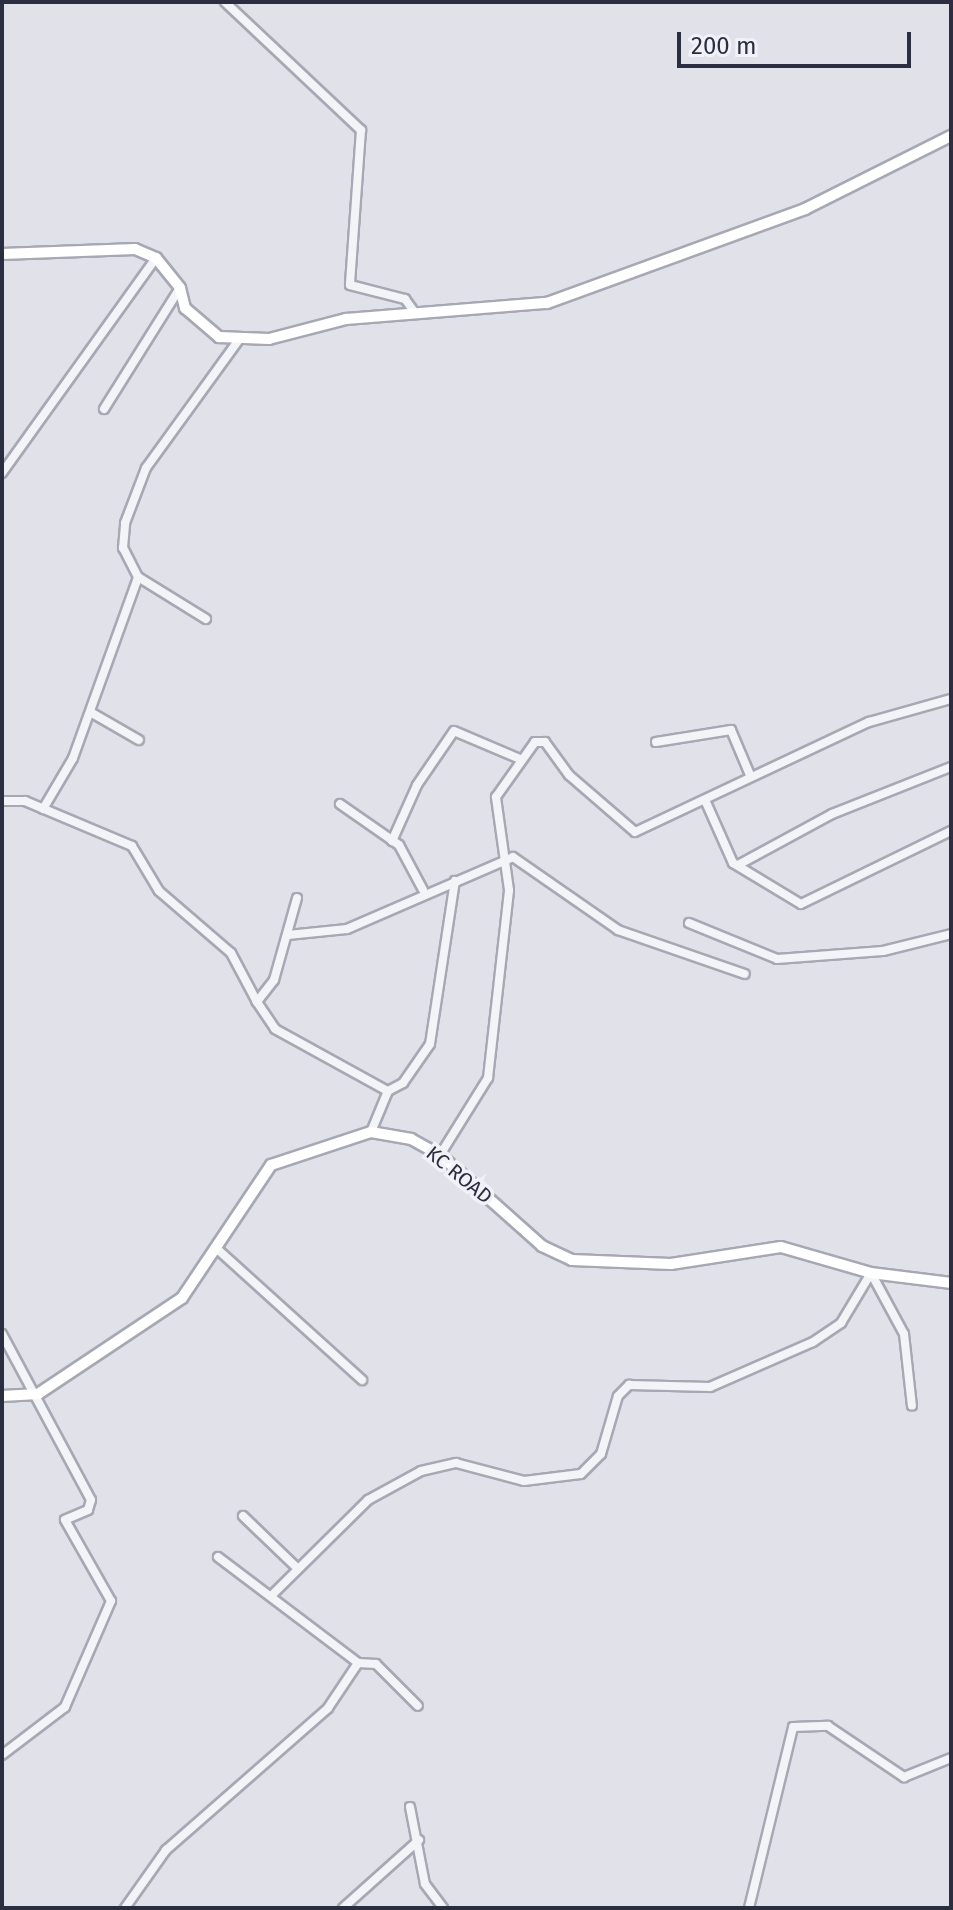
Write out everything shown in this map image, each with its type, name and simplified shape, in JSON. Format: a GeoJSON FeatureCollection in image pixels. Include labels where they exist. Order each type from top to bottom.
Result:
{"type":"FeatureCollection","features":[{"type":"Feature","properties":{"kind":"main road"},"geometry":{"type":"LineString","coordinates":[[2,254],[96,246],[156,258],[180,288],[185,308],[219,337],[238,341],[415,313],[547,303],[805,209],[951,136]]}},
{"type":"Feature","properties":{"kind":"main road","name":"KC ROAD"},"geometry":{"type":"LineString","coordinates":[[38,1394],[182,1298],[271,1165],[371,1132],[411,1139],[440,1155],[542,1246],[572,1260],[671,1264],[781,1247],[871,1273],[951,1283]]}},
{"type":"Feature","properties":{"kind":"main road"},"geometry":{"type":"LineString","coordinates":[[2,1396],[38,1394]]}},
{"type":"Feature","properties":{"kind":"street"},"geometry":{"type":"LineString","coordinates":[[225,2],[361,130],[350,285],[405,299],[415,313]]}},
{"type":"Feature","properties":{"kind":"street"},"geometry":{"type":"LineString","coordinates":[[2,473],[156,258]]}},
{"type":"Feature","properties":{"kind":"street"},"geometry":{"type":"LineString","coordinates":[[104,409],[180,288]]}},
{"type":"Feature","properties":{"kind":"street"},"geometry":{"type":"LineString","coordinates":[[206,619],[138,577],[123,548],[132,495],[238,341]]}},
{"type":"Feature","properties":{"kind":"street"},"geometry":{"type":"LineString","coordinates":[[43,809],[92,713],[138,577]]}},
{"type":"Feature","properties":{"kind":"street"},"geometry":{"type":"LineString","coordinates":[[440,1155],[488,1078],[509,890],[496,797],[520,759],[535,742],[545,742],[569,775],[635,832],[705,800],[750,775],[907,706],[951,699]]}},
{"type":"Feature","properties":{"kind":"street"},"geometry":{"type":"LineString","coordinates":[[92,713],[139,740]]}},
{"type":"Feature","properties":{"kind":"street"},"geometry":{"type":"LineString","coordinates":[[656,742],[731,730],[750,775]]}},
{"type":"Feature","properties":{"kind":"street"},"geometry":{"type":"LineString","coordinates":[[392,841],[417,785],[454,731],[520,759]]}},
{"type":"Feature","properties":{"kind":"street"},"geometry":{"type":"LineString","coordinates":[[738,865],[832,814],[951,767]]}},
{"type":"Feature","properties":{"kind":"street"},"geometry":{"type":"LineString","coordinates":[[705,800],[723,852],[738,865],[801,904],[951,831]]}},
{"type":"Feature","properties":{"kind":"street"},"geometry":{"type":"LineString","coordinates":[[2,801],[43,809],[132,846],[159,891],[231,953],[275,1029],[388,1091]]}},
{"type":"Feature","properties":{"kind":"street"},"geometry":{"type":"LineString","coordinates":[[340,804],[392,841],[423,890]]}},
{"type":"Feature","properties":{"kind":"street"},"geometry":{"type":"LineString","coordinates":[[288,935],[347,929],[423,890],[455,881],[513,857],[618,930],[745,974]]}},
{"type":"Feature","properties":{"kind":"street"},"geometry":{"type":"LineString","coordinates":[[371,1132],[388,1091],[422,1062],[430,1044],[455,881]]}},
{"type":"Feature","properties":{"kind":"street"},"geometry":{"type":"LineString","coordinates":[[257,1002],[274,980],[297,898]]}},
{"type":"Feature","properties":{"kind":"street"},"geometry":{"type":"LineString","coordinates":[[689,923],[777,959],[883,951],[951,934]]}},
{"type":"Feature","properties":{"kind":"street"},"geometry":{"type":"LineString","coordinates":[[216,1248],[362,1380]]}},
{"type":"Feature","properties":{"kind":"street"},"geometry":{"type":"LineString","coordinates":[[871,1273],[904,1334],[912,1406]]}},
{"type":"Feature","properties":{"kind":"street"},"geometry":{"type":"LineString","coordinates":[[272,1595],[295,1566],[368,1500],[439,1464],[524,1481],[581,1474],[601,1454],[618,1396],[629,1385],[710,1387],[813,1342],[841,1323],[871,1273]]}},
{"type":"Feature","properties":{"kind":"street"},"geometry":{"type":"LineString","coordinates":[[2,1334],[38,1394],[91,1500],[88,1510],[65,1520],[111,1601],[65,1707],[2,1755]]}},
{"type":"Feature","properties":{"kind":"street"},"geometry":{"type":"LineString","coordinates":[[243,1516],[295,1566]]}},
{"type":"Feature","properties":{"kind":"street"},"geometry":{"type":"LineString","coordinates":[[218,1557],[358,1663],[376,1664],[418,1706]]}},
{"type":"Feature","properties":{"kind":"street"},"geometry":{"type":"LineString","coordinates":[[125,1908],[166,1850],[328,1708],[358,1663]]}},
{"type":"Feature","properties":{"kind":"street"},"geometry":{"type":"LineString","coordinates":[[749,1908],[793,1727],[828,1726],[904,1777],[951,1758]]}},
{"type":"Feature","properties":{"kind":"street"},"geometry":{"type":"LineString","coordinates":[[410,1807],[419,1840],[425,1884],[443,1908]]}},
{"type":"Feature","properties":{"kind":"street"},"geometry":{"type":"LineString","coordinates":[[343,1908],[419,1840]]}}]}
